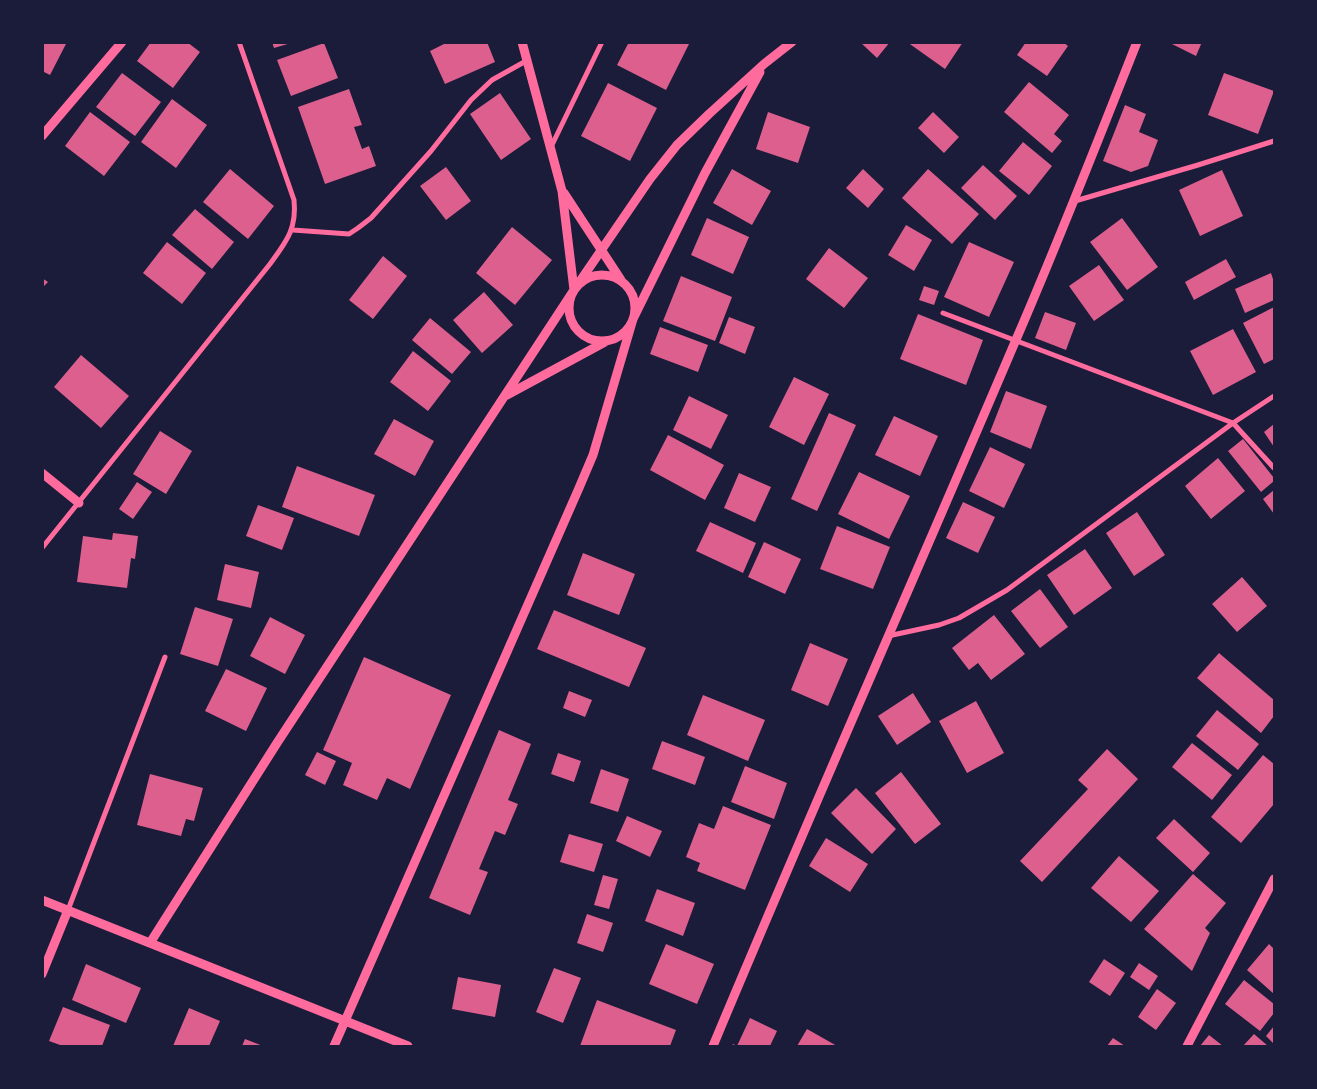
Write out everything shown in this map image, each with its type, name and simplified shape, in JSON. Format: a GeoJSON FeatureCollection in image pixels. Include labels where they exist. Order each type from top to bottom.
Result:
{"type":"FeatureCollection","features":[{"type":"Feature","properties":{"kind":"street"},"geometry":{"type":"LineString","coordinates":[[42,136],[122,42]]}},
{"type":"Feature","properties":{"kind":"street"},"geometry":{"type":"LineString","coordinates":[[42,548],[270,264],[284,246],[293,230],[296,214],[294,200],[239,42]]}},
{"type":"Feature","properties":{"kind":"street"},"geometry":{"type":"LineString","coordinates":[[522,42],[562,191],[574,290],[569,310],[572,321],[578,330],[587,337],[609,340]]}},
{"type":"Feature","properties":{"kind":"street"},"geometry":{"type":"LineString","coordinates":[[550,149],[602,42]]}},
{"type":"Feature","properties":{"kind":"street"},"geometry":{"type":"LineString","coordinates":[[150,943],[277,742],[574,290],[650,179],[677,146],[764,64],[792,42]]}},
{"type":"Feature","properties":{"kind":"street"},"geometry":{"type":"LineString","coordinates":[[713,1046],[887,636],[1016,341],[1137,42]]}},
{"type":"Feature","properties":{"kind":"street"},"geometry":{"type":"LineString","coordinates":[[293,230],[348,234],[358,228],[371,218],[478,93],[492,80],[526,61]]}},
{"type":"Feature","properties":{"kind":"street"},"geometry":{"type":"LineString","coordinates":[[504,396],[619,336],[628,329],[714,156],[764,64]]}},
{"type":"Feature","properties":{"kind":"street"},"geometry":{"type":"LineString","coordinates":[[1074,201],[1274,141]]}},
{"type":"Feature","properties":{"kind":"street"},"geometry":{"type":"LineString","coordinates":[[334,1046],[593,455],[633,319],[635,309],[634,298],[630,289],[622,281],[562,191]]}},
{"type":"Feature","properties":{"kind":"street"},"geometry":{"type":"LineString","coordinates":[[574,290],[582,281],[602,274],[622,281]]}},
{"type":"Feature","properties":{"kind":"street"},"geometry":{"type":"LineString","coordinates":[[943,313],[1234,423],[1274,468]]}},
{"type":"Feature","properties":{"kind":"street"},"geometry":{"type":"LineString","coordinates":[[887,636],[939,625],[959,618],[978,608],[1007,590],[1234,423],[1274,396]]}},
{"type":"Feature","properties":{"kind":"street"},"geometry":{"type":"LineString","coordinates":[[42,473],[79,503]]}},
{"type":"Feature","properties":{"kind":"street"},"geometry":{"type":"LineString","coordinates":[[42,974],[165,657]]}},
{"type":"Feature","properties":{"kind":"street"},"geometry":{"type":"LineString","coordinates":[[1187,1046],[1274,879]]}},
{"type":"Feature","properties":{"kind":"street"},"geometry":{"type":"LineString","coordinates":[[42,900],[408,1046]]}},
{"type":"Feature","properties":{"kind":"building"},"geometry":{"type":"Polygon","coordinates":[[[42,42],[67,42],[50,75],[42,71],[42,42]]]}},
{"type":"Feature","properties":{"kind":"building"},"geometry":{"type":"Polygon","coordinates":[[[151,42],[187,42],[200,52],[173,88],[137,61],[151,42]]]}},
{"type":"Feature","properties":{"kind":"building"},"geometry":{"type":"Polygon","coordinates":[[[272,42],[291,42],[291,43],[274,48],[272,42]]]}},
{"type":"Feature","properties":{"kind":"building"},"geometry":{"type":"Polygon","coordinates":[[[448,42],[487,42],[495,62],[445,84],[430,51],[448,42]]]}},
{"type":"Feature","properties":{"kind":"building"},"geometry":{"type":"Polygon","coordinates":[[[629,42],[690,42],[666,90],[617,65],[629,42]]]}},
{"type":"Feature","properties":{"kind":"building"},"geometry":{"type":"Polygon","coordinates":[[[860,42],[890,42],[877,58],[860,42]]]}},
{"type":"Feature","properties":{"kind":"building"},"geometry":{"type":"Polygon","coordinates":[[[907,42],[963,42],[945,69],[907,42]]]}},
{"type":"Feature","properties":{"kind":"building"},"geometry":{"type":"Polygon","coordinates":[[[1026,42],[1063,42],[1068,46],[1047,76],[1017,55],[1026,42]]]}},
{"type":"Feature","properties":{"kind":"building"},"geometry":{"type":"Polygon","coordinates":[[[1168,42],[1202,42],[1196,56],[1168,42]]]}},
{"type":"Feature","properties":{"kind":"building"},"geometry":{"type":"Polygon","coordinates":[[[324,43],[338,78],[291,96],[277,60],[324,43]]]}},
{"type":"Feature","properties":{"kind":"building"},"geometry":{"type":"Polygon","coordinates":[[[122,73],[161,102],[135,136],[96,107],[122,73]]]}},
{"type":"Feature","properties":{"kind":"building"},"geometry":{"type":"Polygon","coordinates":[[[1224,73],[1274,91],[1258,134],[1208,115],[1224,73]]]}},
{"type":"Feature","properties":{"kind":"building"},"geometry":{"type":"Polygon","coordinates":[[[1029,82],[1069,115],[1054,134],[1062,141],[1052,153],[1004,112],[1029,82]]]}},
{"type":"Feature","properties":{"kind":"building"},"geometry":{"type":"Polygon","coordinates":[[[608,83],[657,108],[630,161],[581,136],[608,83]]]}},
{"type":"Feature","properties":{"kind":"building"},"geometry":{"type":"Polygon","coordinates":[[[349,89],[362,125],[354,127],[362,149],[369,146],[376,166],[325,184],[298,107],[349,89]]]}},
{"type":"Feature","properties":{"kind":"building"},"geometry":{"type":"Polygon","coordinates":[[[500,93],[531,139],[501,160],[470,114],[500,93]]]}},
{"type":"Feature","properties":{"kind":"building"},"geometry":{"type":"Polygon","coordinates":[[[172,99],[207,125],[176,168],[141,142],[172,99]]]}},
{"type":"Feature","properties":{"kind":"building"},"geometry":{"type":"Polygon","coordinates":[[[1125,105],[1146,114],[1139,132],[1158,140],[1148,166],[1131,172],[1103,161],[1125,105]]]}},
{"type":"Feature","properties":{"kind":"building"},"geometry":{"type":"Polygon","coordinates":[[[90,112],[130,142],[104,176],[65,146],[90,112]]]}},
{"type":"Feature","properties":{"kind":"building"},"geometry":{"type":"Polygon","coordinates":[[[768,112],[810,127],[798,163],[756,149],[768,112]]]}},
{"type":"Feature","properties":{"kind":"building"},"geometry":{"type":"Polygon","coordinates":[[[933,112],[959,137],[944,153],[918,128],[933,112]]]}},
{"type":"Feature","properties":{"kind":"building"},"geometry":{"type":"Polygon","coordinates":[[[1023,142],[1052,166],[1029,195],[999,171],[1023,142]]]}},
{"type":"Feature","properties":{"kind":"building"},"geometry":{"type":"Polygon","coordinates":[[[983,165],[1017,196],[995,220],[961,188],[983,165]]]}},
{"type":"Feature","properties":{"kind":"building"},"geometry":{"type":"Polygon","coordinates":[[[446,167],[471,201],[446,220],[420,186],[446,167]]]}},
{"type":"Feature","properties":{"kind":"building"},"geometry":{"type":"Polygon","coordinates":[[[230,169],[274,206],[248,239],[203,202],[230,169]]]}},
{"type":"Feature","properties":{"kind":"building"},"geometry":{"type":"Polygon","coordinates":[[[732,169],[771,191],[752,225],[713,203],[732,169]]]}},
{"type":"Feature","properties":{"kind":"building"},"geometry":{"type":"Polygon","coordinates":[[[863,169],[884,189],[868,208],[846,188],[863,169]]]}},
{"type":"Feature","properties":{"kind":"building"},"geometry":{"type":"Polygon","coordinates":[[[928,169],[979,214],[952,244],[902,198],[928,169]]]}},
{"type":"Feature","properties":{"kind":"building"},"geometry":{"type":"Polygon","coordinates":[[[1222,170],[1243,216],[1200,236],[1179,190],[1222,170]]]}},
{"type":"Feature","properties":{"kind":"building"},"geometry":{"type":"Polygon","coordinates":[[[195,209],[234,242],[212,269],[172,235],[195,209]]]}},
{"type":"Feature","properties":{"kind":"building"},"geometry":{"type":"Polygon","coordinates":[[[707,218],[749,237],[733,274],[691,255],[707,218]]]}},
{"type":"Feature","properties":{"kind":"building"},"geometry":{"type":"Polygon","coordinates":[[[1122,218],[1158,267],[1127,290],[1090,242],[1122,218]]]}},
{"type":"Feature","properties":{"kind":"building"},"geometry":{"type":"Polygon","coordinates":[[[906,225],[932,240],[914,271],[888,255],[906,225]]]}},
{"type":"Feature","properties":{"kind":"building"},"geometry":{"type":"Polygon","coordinates":[[[512,227],[552,260],[515,305],[476,273],[512,227]]]}},
{"type":"Feature","properties":{"kind":"building"},"geometry":{"type":"Polygon","coordinates":[[[167,242],[206,273],[182,304],[143,273],[167,242]]]}},
{"type":"Feature","properties":{"kind":"building"},"geometry":{"type":"Polygon","coordinates":[[[969,242],[1014,262],[989,317],[944,297],[969,242]]]}},
{"type":"Feature","properties":{"kind":"building"},"geometry":{"type":"Polygon","coordinates":[[[829,248],[868,278],[844,308],[806,279],[829,248]]]}},
{"type":"Feature","properties":{"kind":"building"},"geometry":{"type":"Polygon","coordinates":[[[383,256],[407,276],[373,319],[349,300],[383,256]]]}},
{"type":"Feature","properties":{"kind":"building"},"geometry":{"type":"Polygon","coordinates":[[[1226,259],[1236,277],[1194,300],[1185,282],[1226,259]]]}},
{"type":"Feature","properties":{"kind":"building"},"geometry":{"type":"Polygon","coordinates":[[[1099,265],[1124,300],[1094,321],[1069,286],[1099,265]]]}},
{"type":"Feature","properties":{"kind":"building"},"geometry":{"type":"Polygon","coordinates":[[[1271,273],[1274,282],[1274,300],[1245,313],[1235,289],[1271,273]]]}},
{"type":"Feature","properties":{"kind":"building"},"geometry":{"type":"Polygon","coordinates":[[[681,276],[732,297],[715,341],[663,321],[681,276]]]}},
{"type":"Feature","properties":{"kind":"building"},"geometry":{"type":"Polygon","coordinates":[[[42,278],[48,282],[42,288],[42,278]]]}},
{"type":"Feature","properties":{"kind":"building"},"geometry":{"type":"Polygon","coordinates":[[[924,286],[939,291],[934,305],[919,300],[924,286]]]}},
{"type":"Feature","properties":{"kind":"building"},"geometry":{"type":"Polygon","coordinates":[[[484,292],[513,325],[482,353],[453,320],[484,292]]]}},
{"type":"Feature","properties":{"kind":"building"},"geometry":{"type":"Polygon","coordinates":[[[1274,307],[1274,359],[1264,364],[1243,323],[1274,307]]]}},
{"type":"Feature","properties":{"kind":"building"},"geometry":{"type":"Polygon","coordinates":[[[1045,312],[1076,323],[1066,350],[1035,338],[1045,312]]]}},
{"type":"Feature","properties":{"kind":"building"},"geometry":{"type":"Polygon","coordinates":[[[918,314],[983,340],[966,385],[900,359],[918,314]]]}},
{"type":"Feature","properties":{"kind":"building"},"geometry":{"type":"Polygon","coordinates":[[[729,317],[755,327],[745,354],[719,343],[729,317]]]}},
{"type":"Feature","properties":{"kind":"building"},"geometry":{"type":"Polygon","coordinates":[[[430,318],[471,352],[452,374],[412,340],[430,318]]]}},
{"type":"Feature","properties":{"kind":"building"},"geometry":{"type":"Polygon","coordinates":[[[660,327],[708,345],[698,372],[650,354],[660,327]]]}},
{"type":"Feature","properties":{"kind":"building"},"geometry":{"type":"Polygon","coordinates":[[[1233,329],[1256,372],[1213,395],[1190,351],[1233,329]]]}},
{"type":"Feature","properties":{"kind":"building"},"geometry":{"type":"Polygon","coordinates":[[[413,351],[451,381],[428,411],[390,382],[413,351]]]}},
{"type":"Feature","properties":{"kind":"building"},"geometry":{"type":"Polygon","coordinates":[[[81,355],[129,396],[101,428],[54,387],[81,355]]]}},
{"type":"Feature","properties":{"kind":"building"},"geometry":{"type":"Polygon","coordinates":[[[794,377],[829,394],[804,445],[769,427],[794,377]]]}},
{"type":"Feature","properties":{"kind":"building"},"geometry":{"type":"Polygon","coordinates":[[[1006,391],[1047,406],[1031,449],[990,432],[1006,391]]]}},
{"type":"Feature","properties":{"kind":"building"},"geometry":{"type":"Polygon","coordinates":[[[689,396],[728,415],[711,449],[673,430],[689,396]]]}},
{"type":"Feature","properties":{"kind":"building"},"geometry":{"type":"Polygon","coordinates":[[[829,413],[856,425],[817,511],[791,499],[829,413]]]}},
{"type":"Feature","properties":{"kind":"building"},"geometry":{"type":"Polygon","coordinates":[[[894,416],[938,436],[920,476],[875,455],[894,416]]]}},
{"type":"Feature","properties":{"kind":"building"},"geometry":{"type":"Polygon","coordinates":[[[394,419],[434,441],[415,476],[374,454],[394,419]]]}},
{"type":"Feature","properties":{"kind":"building"},"geometry":{"type":"Polygon","coordinates":[[[1274,424],[1274,447],[1264,432],[1274,424]]]}},
{"type":"Feature","properties":{"kind":"building"},"geometry":{"type":"Polygon","coordinates":[[[160,431],[192,451],[166,494],[133,474],[160,431]]]}},
{"type":"Feature","properties":{"kind":"building"},"geometry":{"type":"Polygon","coordinates":[[[668,435],[724,465],[705,500],[650,470],[668,435]]]}},
{"type":"Feature","properties":{"kind":"building"},"geometry":{"type":"Polygon","coordinates":[[[1243,439],[1274,478],[1274,481],[1261,492],[1228,451],[1243,439]]]}},
{"type":"Feature","properties":{"kind":"building"},"geometry":{"type":"Polygon","coordinates":[[[990,447],[1025,464],[1004,508],[969,491],[990,447]]]}},
{"type":"Feature","properties":{"kind":"building"},"geometry":{"type":"Polygon","coordinates":[[[1218,458],[1245,491],[1211,519],[1185,486],[1218,458]]]}},
{"type":"Feature","properties":{"kind":"building"},"geometry":{"type":"Polygon","coordinates":[[[297,466],[375,495],[359,536],[282,507],[297,466]]]}},
{"type":"Feature","properties":{"kind":"building"},"geometry":{"type":"Polygon","coordinates":[[[859,472],[910,496],[889,539],[838,514],[859,472]]]}},
{"type":"Feature","properties":{"kind":"building"},"geometry":{"type":"Polygon","coordinates":[[[739,473],[771,487],[755,522],[724,508],[739,473]]]}},
{"type":"Feature","properties":{"kind":"building"},"geometry":{"type":"Polygon","coordinates":[[[137,482],[152,492],[133,519],[119,509],[137,482]]]}},
{"type":"Feature","properties":{"kind":"building"},"geometry":{"type":"Polygon","coordinates":[[[1274,490],[1274,514],[1263,499],[1274,490]]]}},
{"type":"Feature","properties":{"kind":"building"},"geometry":{"type":"Polygon","coordinates":[[[963,502],[995,517],[978,553],[946,538],[963,502]]]}},
{"type":"Feature","properties":{"kind":"building"},"geometry":{"type":"Polygon","coordinates":[[[258,505],[294,518],[282,550],[246,536],[258,505]]]}},
{"type":"Feature","properties":{"kind":"building"},"geometry":{"type":"Polygon","coordinates":[[[1137,512],[1165,555],[1134,576],[1106,533],[1137,512]]]}},
{"type":"Feature","properties":{"kind":"building"},"geometry":{"type":"Polygon","coordinates":[[[710,522],[756,543],[743,573],[696,551],[710,522]]]}},
{"type":"Feature","properties":{"kind":"building"},"geometry":{"type":"Polygon","coordinates":[[[837,526],[890,547],[873,589],[820,569],[837,526]]]}},
{"type":"Feature","properties":{"kind":"building"},"geometry":{"type":"Polygon","coordinates":[[[113,533],[138,536],[135,559],[131,558],[127,588],[77,582],[83,536],[112,540],[113,533]]]}},
{"type":"Feature","properties":{"kind":"building"},"geometry":{"type":"Polygon","coordinates":[[[764,542],[801,559],[785,594],[748,577],[764,542]]]}},
{"type":"Feature","properties":{"kind":"building"},"geometry":{"type":"Polygon","coordinates":[[[1085,549],[1112,588],[1074,615],[1047,575],[1085,549]]]}},
{"type":"Feature","properties":{"kind":"building"},"geometry":{"type":"Polygon","coordinates":[[[583,553],[635,574],[619,615],[567,595],[583,553]]]}},
{"type":"Feature","properties":{"kind":"building"},"geometry":{"type":"Polygon","coordinates":[[[225,564],[259,572],[251,608],[217,600],[225,564]]]}},
{"type":"Feature","properties":{"kind":"building"},"geometry":{"type":"Polygon","coordinates":[[[1242,577],[1267,606],[1237,632],[1212,604],[1242,577]]]}},
{"type":"Feature","properties":{"kind":"building"},"geometry":{"type":"Polygon","coordinates":[[[1040,589],[1068,627],[1040,648],[1011,611],[1040,589]]]}},
{"type":"Feature","properties":{"kind":"building"},"geometry":{"type":"Polygon","coordinates":[[[195,607],[233,619],[218,666],[180,654],[195,607]]]}},
{"type":"Feature","properties":{"kind":"building"},"geometry":{"type":"Polygon","coordinates":[[[554,610],[646,648],[629,687],[537,649],[554,610]]]}},
{"type":"Feature","properties":{"kind":"building"},"geometry":{"type":"Polygon","coordinates":[[[994,615],[1025,654],[991,680],[978,663],[969,670],[952,648],[994,615]]]}},
{"type":"Feature","properties":{"kind":"building"},"geometry":{"type":"Polygon","coordinates":[[[270,617],[305,635],[285,674],[250,656],[270,617]]]}},
{"type":"Feature","properties":{"kind":"building"},"geometry":{"type":"Polygon","coordinates":[[[810,643],[848,659],[828,706],[791,690],[810,643]]]}},
{"type":"Feature","properties":{"kind":"building"},"geometry":{"type":"Polygon","coordinates":[[[1219,653],[1274,700],[1274,716],[1261,733],[1197,678],[1219,653]]]}},
{"type":"Feature","properties":{"kind":"building"},"geometry":{"type":"Polygon","coordinates":[[[364,657],[451,695],[410,789],[387,778],[377,800],[343,785],[352,763],[323,750],[364,657]]]}},
{"type":"Feature","properties":{"kind":"building"},"geometry":{"type":"Polygon","coordinates":[[[226,669],[267,688],[246,731],[205,711],[226,669]]]}},
{"type":"Feature","properties":{"kind":"building"},"geometry":{"type":"Polygon","coordinates":[[[569,691],[592,700],[585,717],[563,708],[569,691]]]}},
{"type":"Feature","properties":{"kind":"building"},"geometry":{"type":"Polygon","coordinates":[[[913,693],[931,722],[897,745],[878,716],[913,693]]]}},
{"type":"Feature","properties":{"kind":"building"},"geometry":{"type":"Polygon","coordinates":[[[703,695],[765,720],[748,761],[687,735],[703,695]]]}},
{"type":"Feature","properties":{"kind":"building"},"geometry":{"type":"Polygon","coordinates":[[[976,701],[1004,753],[967,773],[939,721],[976,701]]]}},
{"type":"Feature","properties":{"kind":"building"},"geometry":{"type":"Polygon","coordinates":[[[1217,710],[1259,744],[1238,770],[1196,736],[1217,710]]]}},
{"type":"Feature","properties":{"kind":"building"},"geometry":{"type":"Polygon","coordinates":[[[499,730],[531,744],[508,800],[518,804],[505,835],[495,831],[479,869],[488,872],[470,915],[429,898],[499,730]]]}},
{"type":"Feature","properties":{"kind":"building"},"geometry":{"type":"Polygon","coordinates":[[[662,741],[705,757],[695,785],[652,769],[662,741]]]}},
{"type":"Feature","properties":{"kind":"building"},"geometry":{"type":"Polygon","coordinates":[[[1192,743],[1232,775],[1212,800],[1172,767],[1192,743]]]}},
{"type":"Feature","properties":{"kind":"building"},"geometry":{"type":"Polygon","coordinates":[[[1107,749],[1138,779],[1042,882],[1020,861],[1088,789],[1078,780],[1107,749]]]}},
{"type":"Feature","properties":{"kind":"building"},"geometry":{"type":"Polygon","coordinates":[[[317,752],[336,761],[325,785],[305,775],[317,752]]]}},
{"type":"Feature","properties":{"kind":"building"},"geometry":{"type":"Polygon","coordinates":[[[558,753],[581,761],[574,782],[551,774],[558,753]]]}},
{"type":"Feature","properties":{"kind":"building"},"geometry":{"type":"Polygon","coordinates":[[[1263,755],[1274,764],[1274,804],[1241,843],[1211,817],[1263,755]]]}},
{"type":"Feature","properties":{"kind":"building"},"geometry":{"type":"Polygon","coordinates":[[[745,766],[787,783],[774,819],[731,802],[745,766]]]}},
{"type":"Feature","properties":{"kind":"building"},"geometry":{"type":"Polygon","coordinates":[[[601,769],[629,779],[618,812],[590,803],[601,769]]]}},
{"type":"Feature","properties":{"kind":"building"},"geometry":{"type":"Polygon","coordinates":[[[901,772],[941,824],[915,844],[875,793],[901,772]]]}},
{"type":"Feature","properties":{"kind":"building"},"geometry":{"type":"Polygon","coordinates":[[[150,774],[203,788],[194,821],[186,819],[181,836],[137,825],[150,774]]]}},
{"type":"Feature","properties":{"kind":"building"},"geometry":{"type":"Polygon","coordinates":[[[856,788],[896,829],[872,854],[831,813],[856,788]]]}},
{"type":"Feature","properties":{"kind":"building"},"geometry":{"type":"Polygon","coordinates":[[[723,806],[771,825],[745,890],[697,871],[700,863],[686,857],[699,823],[714,829],[723,806]]]}},
{"type":"Feature","properties":{"kind":"building"},"geometry":{"type":"Polygon","coordinates":[[[627,816],[662,831],[650,857],[616,841],[627,816]]]}},
{"type":"Feature","properties":{"kind":"building"},"geometry":{"type":"Polygon","coordinates":[[[1174,819],[1210,853],[1193,872],[1156,838],[1174,819]]]}},
{"type":"Feature","properties":{"kind":"building"},"geometry":{"type":"Polygon","coordinates":[[[569,834],[603,844],[594,872],[560,862],[569,834]]]}},
{"type":"Feature","properties":{"kind":"building"},"geometry":{"type":"Polygon","coordinates":[[[826,838],[868,864],[850,892],[809,866],[826,838]]]}},
{"type":"Feature","properties":{"kind":"building"},"geometry":{"type":"Polygon","coordinates":[[[1119,856],[1159,891],[1131,922],[1091,888],[1119,856]]]}},
{"type":"Feature","properties":{"kind":"building"},"geometry":{"type":"Polygon","coordinates":[[[1193,874],[1226,903],[1205,928],[1210,933],[1192,971],[1144,929],[1193,874]]]}},
{"type":"Feature","properties":{"kind":"building"},"geometry":{"type":"Polygon","coordinates":[[[603,875],[618,879],[609,909],[594,905],[603,875]]]}},
{"type":"Feature","properties":{"kind":"building"},"geometry":{"type":"Polygon","coordinates":[[[657,889],[695,903],[683,936],[645,921],[657,889]]]}},
{"type":"Feature","properties":{"kind":"building"},"geometry":{"type":"Polygon","coordinates":[[[587,914],[613,923],[603,952],[577,943],[587,914]]]}},
{"type":"Feature","properties":{"kind":"building"},"geometry":{"type":"Polygon","coordinates":[[[666,944],[714,964],[697,1004],[649,984],[666,944]]]}},
{"type":"Feature","properties":{"kind":"building"},"geometry":{"type":"Polygon","coordinates":[[[1269,944],[1274,949],[1274,994],[1247,970],[1269,944]]]}},
{"type":"Feature","properties":{"kind":"building"},"geometry":{"type":"Polygon","coordinates":[[[1104,959],[1125,973],[1110,996],[1089,982],[1104,959]]]}},
{"type":"Feature","properties":{"kind":"building"},"geometry":{"type":"Polygon","coordinates":[[[1139,963],[1158,976],[1149,990],[1130,977],[1139,963]]]}},
{"type":"Feature","properties":{"kind":"building"},"geometry":{"type":"Polygon","coordinates":[[[86,964],[141,988],[126,1023],[72,1000],[86,964]]]}},
{"type":"Feature","properties":{"kind":"building"},"geometry":{"type":"Polygon","coordinates":[[[554,968],[581,978],[563,1023],[536,1012],[554,968]]]}},
{"type":"Feature","properties":{"kind":"building"},"geometry":{"type":"Polygon","coordinates":[[[458,977],[501,985],[495,1017],[452,1009],[458,977]]]}},
{"type":"Feature","properties":{"kind":"building"},"geometry":{"type":"Polygon","coordinates":[[[1244,980],[1274,1004],[1274,1013],[1260,1031],[1225,1004],[1244,980]]]}},
{"type":"Feature","properties":{"kind":"building"},"geometry":{"type":"Polygon","coordinates":[[[1157,989],[1176,1003],[1156,1030],[1138,1017],[1157,989]]]}},
{"type":"Feature","properties":{"kind":"building"},"geometry":{"type":"Polygon","coordinates":[[[597,1000],[676,1030],[670,1046],[580,1046],[597,1000]]]}},
{"type":"Feature","properties":{"kind":"building"},"geometry":{"type":"Polygon","coordinates":[[[63,1007],[110,1025],[102,1046],[63,1046],[49,1041],[63,1007]]]}},
{"type":"Feature","properties":{"kind":"building"},"geometry":{"type":"Polygon","coordinates":[[[189,1008],[220,1021],[209,1046],[173,1046],[189,1008]]]}},
{"type":"Feature","properties":{"kind":"building"},"geometry":{"type":"Polygon","coordinates":[[[750,1018],[777,1031],[770,1046],[737,1046],[750,1018]]]}},
{"type":"Feature","properties":{"kind":"building"},"geometry":{"type":"Polygon","coordinates":[[[1274,1026],[1274,1044],[1266,1036],[1274,1026]]]}},
{"type":"Feature","properties":{"kind":"building"},"geometry":{"type":"Polygon","coordinates":[[[807,1029],[837,1046],[797,1046],[807,1029]]]}},
{"type":"Feature","properties":{"kind":"building"},"geometry":{"type":"Polygon","coordinates":[[[1254,1034],[1268,1046],[1243,1046],[1254,1034]]]}},
{"type":"Feature","properties":{"kind":"building"},"geometry":{"type":"Polygon","coordinates":[[[1209,1035],[1223,1046],[1200,1046],[1209,1035]]]}},
{"type":"Feature","properties":{"kind":"building"},"geometry":{"type":"Polygon","coordinates":[[[1113,1038],[1125,1046],[1107,1046],[1113,1038]]]}},
{"type":"Feature","properties":{"kind":"building"},"geometry":{"type":"Polygon","coordinates":[[[245,1039],[263,1046],[242,1046],[245,1039]]]}}]}
